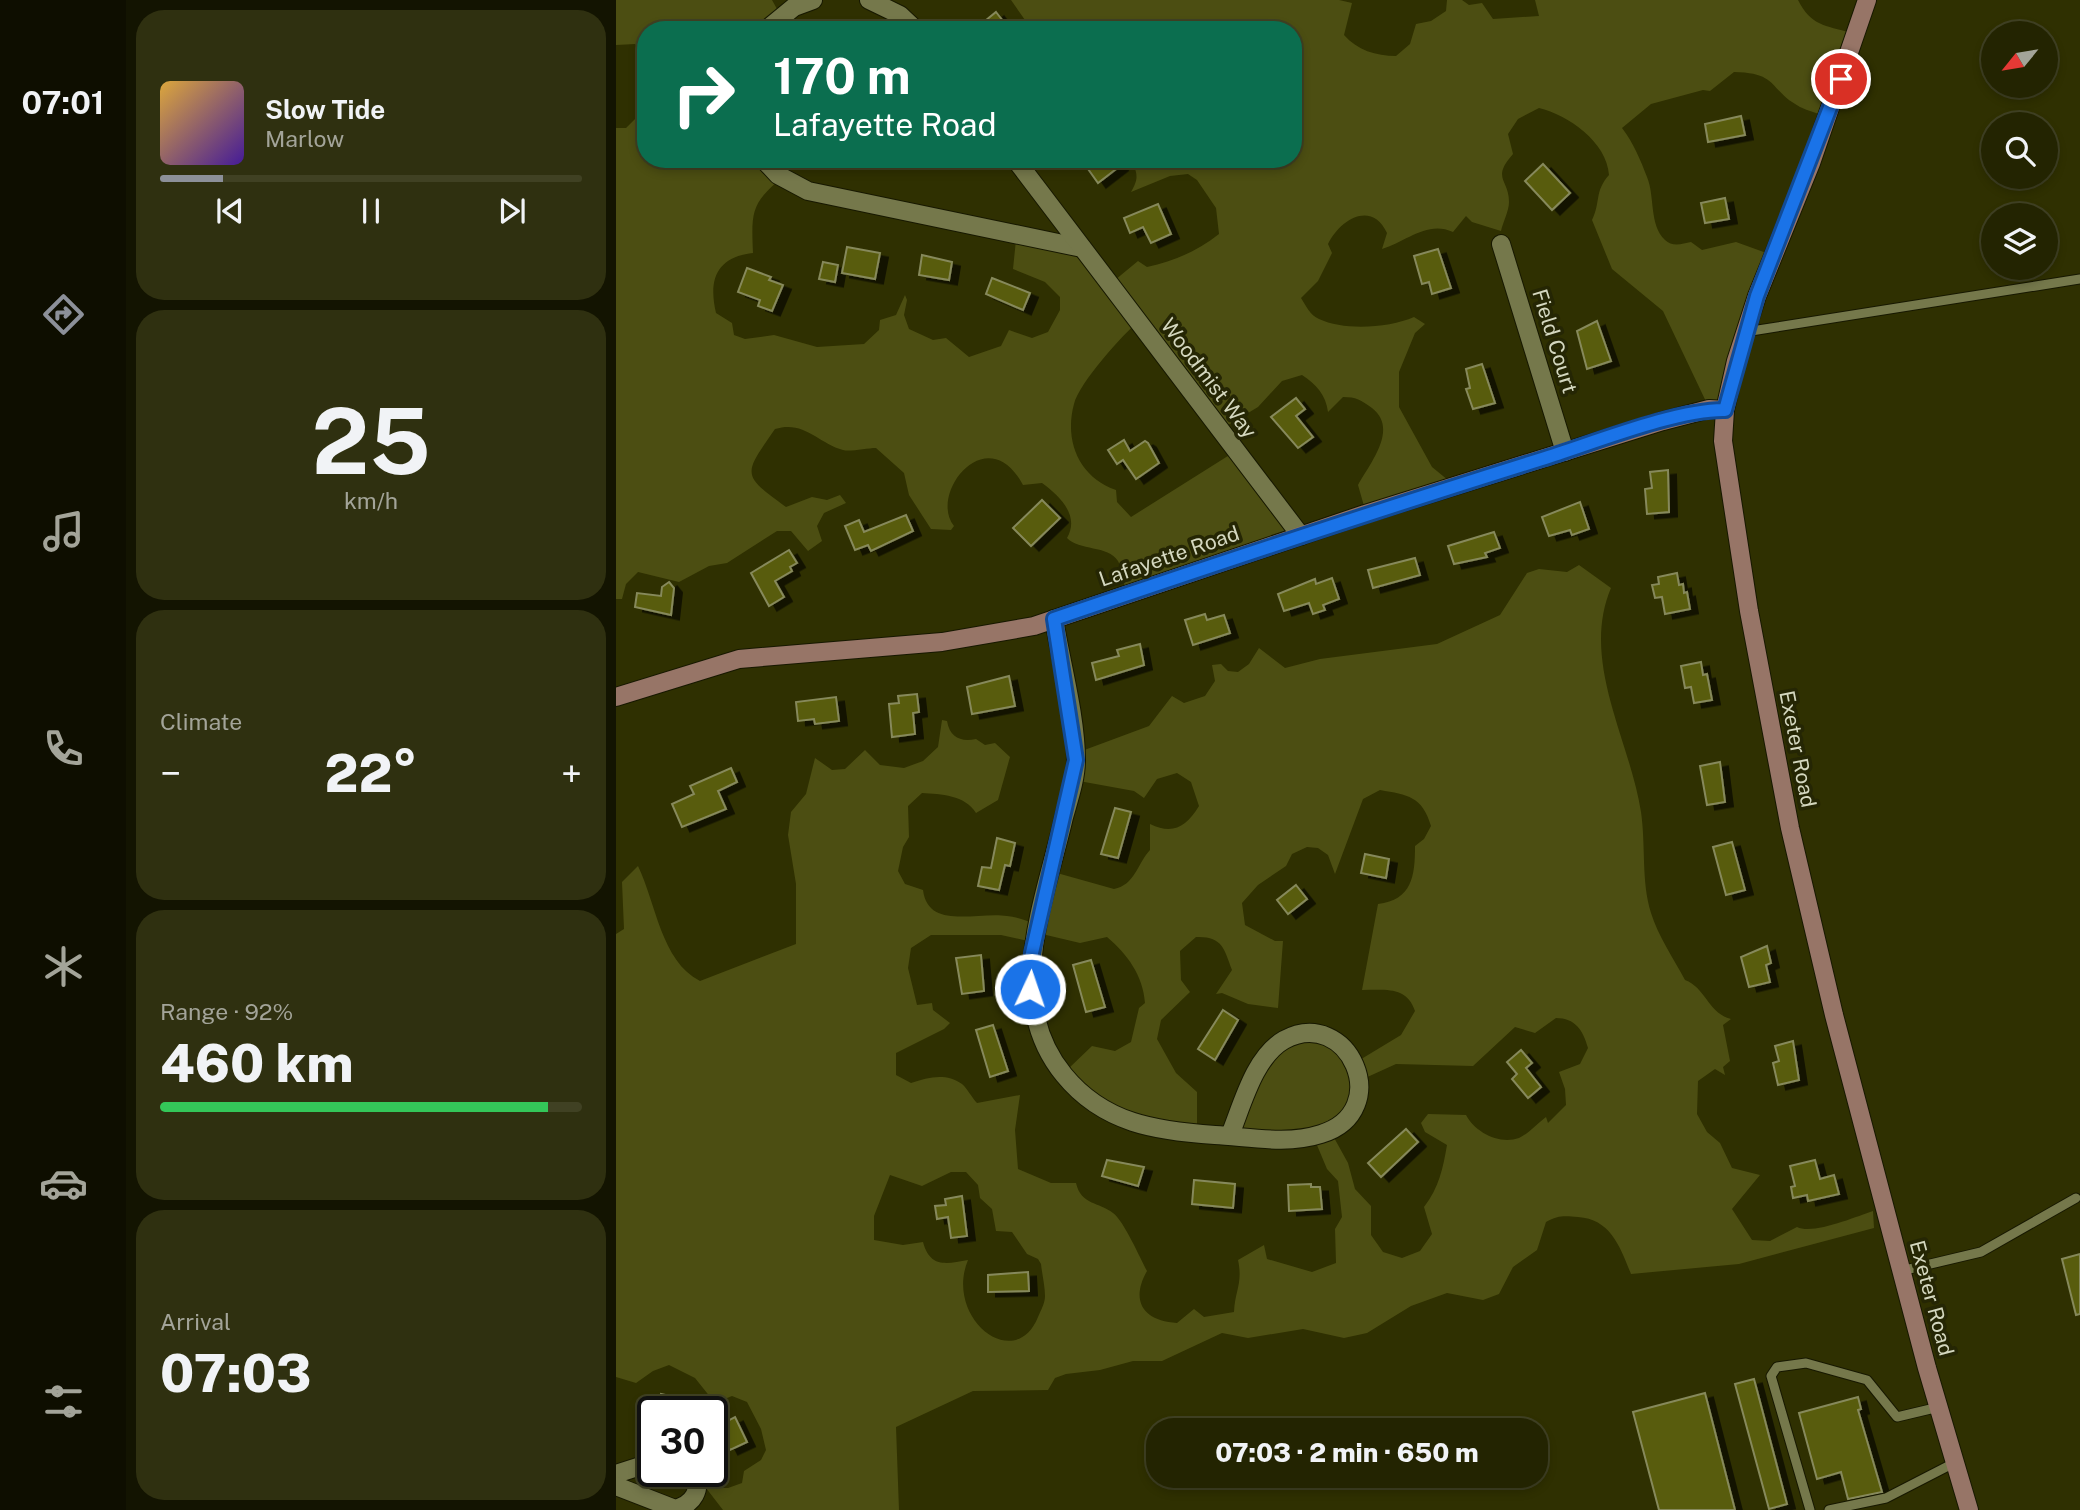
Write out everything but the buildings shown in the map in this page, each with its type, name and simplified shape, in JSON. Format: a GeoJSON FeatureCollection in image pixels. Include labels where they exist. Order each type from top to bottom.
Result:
{"type":"FeatureCollection","features":[{"type":"Feature","properties":{"kind":"street"},"geometry":{"type":"LineString","coordinates":[[777,21],[794,8],[813,0]]}},
{"type":"Feature","properties":{"kind":"street"},"geometry":{"type":"LineString","coordinates":[[869,0],[906,21]]}},
{"type":"Feature","properties":{"kind":"street","name":"Exeter Road"},"geometry":{"type":"LineString","coordinates":[[1867,0],[1811,163],[1776,246],[1745,332],[1725,410],[1723,442],[1735,527],[1790,828],[1834,1015],[1901,1271],[1969,1510]]}},
{"type":"Feature","properties":{"kind":"street"},"geometry":{"type":"LineString","coordinates":[[771,168],[778,175],[808,191],[1082,248]]}},
{"type":"Feature","properties":{"kind":"street","name":"Woodmist Way"},"geometry":{"type":"LineString","coordinates":[[1022,168],[1301,536]]}},
{"type":"Feature","properties":{"kind":"street","name":"Field Court"},"geometry":{"type":"LineString","coordinates":[[1501,244],[1565,452]]}},
{"type":"Feature","properties":{"kind":"street","name":"Lafayette Road"},"geometry":{"type":"LineString","coordinates":[[616,697],[739,659],[984,637],[1054,619],[1301,536],[1565,452],[1709,409],[1725,410]]}},
{"type":"Feature","properties":{"kind":"street"},"geometry":{"type":"LineString","coordinates":[[1054,619],[1076,760],[1032,953],[1030,989],[1037,1026],[1063,1074],[1104,1111],[1156,1130],[1230,1135],[1303,1138],[1335,1129],[1348,1118],[1357,1102],[1360,1085],[1357,1068],[1348,1052],[1335,1041],[1318,1034],[1300,1034],[1284,1040],[1272,1050],[1263,1064],[1230,1135]]}},
{"type":"Feature","properties":{"kind":"street"},"geometry":{"type":"LineString","coordinates":[[616,1474],[637,1467]]}},
{"type":"Feature","properties":{"kind":"street"},"geometry":{"type":"LineString","coordinates":[[616,1486],[675,1509],[683,1507],[695,1496],[698,1487]]}},
{"type":"Feature","properties":{"kind":"lane"},"geometry":{"type":"LineString","coordinates":[[1745,332],[2080,279]]}},
{"type":"Feature","properties":{"kind":"lane"},"geometry":{"type":"LineString","coordinates":[[1901,1271],[1981,1252],[2076,1198]]}},
{"type":"Feature","properties":{"kind":"lane"},"geometry":{"type":"LineString","coordinates":[[1810,1510],[1771,1376],[1777,1367],[1806,1363],[1867,1380],[1897,1418],[1939,1407]]}},
{"type":"Feature","properties":{"kind":"lane"},"geometry":{"type":"LineString","coordinates":[[1829,1510],[1886,1498],[1956,1462]]}},
{"type":"Feature","properties":{"kind":"shaded area"},"geometry":{"type":"Polygon","coordinates":[[[616,0],[772,0],[782,18],[779,21],[637,21],[637,46],[616,45],[616,0]]]}},
{"type":"Feature","properties":{"kind":"shaded area"},"geometry":{"type":"Polygon","coordinates":[[[1011,0],[1339,0],[1352,3],[1344,35],[1349,40],[1374,53],[1396,56],[1410,44],[1416,24],[1431,21],[1446,11],[1447,0],[1462,0],[1469,5],[1482,3],[1493,19],[1539,16],[1535,0],[1798,0],[1814,20],[1851,33],[1826,117],[1790,101],[1767,79],[1749,73],[1734,72],[1710,91],[1703,90],[1651,104],[1622,128],[1645,171],[1654,218],[1665,240],[1674,244],[1691,242],[1702,250],[1736,242],[1772,255],[1727,406],[1710,410],[1663,311],[1612,269],[1592,220],[1599,192],[1609,175],[1601,152],[1594,141],[1573,124],[1539,108],[1518,119],[1508,134],[1513,154],[1502,174],[1509,202],[1501,231],[1472,222],[1466,216],[1453,232],[1443,229],[1425,230],[1382,249],[1387,233],[1381,223],[1365,215],[1356,217],[1333,235],[1328,244],[1332,253],[1318,281],[1301,298],[1308,310],[1329,323],[1366,327],[1392,324],[1414,317],[1425,324],[1415,333],[1399,372],[1399,407],[1432,467],[1454,485],[1366,513],[1358,485],[1375,457],[1383,436],[1380,416],[1372,408],[1358,400],[1343,397],[1328,412],[1320,390],[1302,375],[1282,381],[1258,407],[1228,425],[1224,424],[1140,320],[1093,372],[1074,404],[1071,418],[1073,444],[1084,467],[1103,484],[1116,490],[1117,502],[1131,517],[1239,449],[1295,534],[1126,594],[1118,561],[1107,552],[1079,545],[1067,538],[1070,514],[1061,500],[1042,483],[1023,485],[1009,466],[993,459],[978,460],[965,468],[955,481],[949,497],[948,512],[954,526],[951,530],[931,529],[909,495],[904,473],[876,448],[843,450],[803,430],[785,427],[775,429],[757,456],[752,472],[754,480],[786,507],[812,497],[827,500],[840,495],[846,503],[824,513],[817,526],[822,541],[808,551],[791,531],[777,531],[727,563],[709,566],[679,582],[638,572],[626,584],[622,599],[616,599],[616,128],[626,128],[637,117],[637,168],[781,168],[786,174],[766,192],[756,208],[753,253],[731,259],[723,265],[715,280],[713,290],[716,313],[732,323],[734,335],[745,339],[774,335],[817,347],[864,344],[879,330],[880,320],[896,315],[905,295],[907,300],[904,315],[909,329],[933,340],[946,338],[969,357],[1001,346],[1009,330],[1032,338],[1048,332],[1060,310],[1060,297],[1045,282],[1013,269],[1017,230],[1064,239],[1115,280],[1138,261],[1147,267],[1167,262],[1185,255],[1219,234],[1216,208],[1197,180],[1188,174],[1170,176],[1131,192],[1135,183],[1135,168],[1302,168],[1302,21],[1026,21],[1011,0]]]}},
{"type":"Feature","properties":{"kind":"shaded area"},"geometry":{"type":"Polygon","coordinates":[[[1579,565],[1611,588],[1603,616],[1601,644],[1604,672],[1641,812],[1648,901],[1654,922],[1685,980],[1698,989],[1717,1012],[1731,1019],[1723,1025],[1730,1061],[1723,1067],[1725,1075],[1715,1069],[1698,1081],[1697,1114],[1707,1132],[1720,1143],[1732,1168],[1760,1175],[1732,1209],[1752,1240],[1770,1241],[1797,1227],[1823,1227],[1873,1211],[1874,1228],[1739,1264],[1631,1274],[1618,1244],[1606,1229],[1589,1219],[1558,1217],[1546,1222],[1537,1250],[1513,1267],[1499,1294],[1483,1300],[1447,1293],[1411,1306],[1367,1333],[1344,1338],[1303,1329],[1248,1338],[1222,1333],[1162,1361],[1133,1361],[1100,1370],[1066,1374],[1055,1378],[1048,1390],[973,1391],[896,1427],[899,1510],[723,1510],[706,1488],[728,1488],[742,1483],[744,1471],[761,1460],[766,1450],[761,1429],[747,1402],[732,1396],[709,1396],[695,1378],[669,1365],[653,1371],[636,1383],[616,1377],[616,934],[624,929],[622,882],[638,866],[668,946],[676,960],[700,981],[796,944],[796,884],[788,835],[791,812],[806,794],[815,758],[832,770],[845,769],[865,750],[880,765],[904,768],[923,761],[938,747],[942,720],[947,721],[957,737],[976,739],[985,745],[995,743],[1010,757],[998,800],[976,813],[966,802],[959,799],[922,793],[908,806],[909,837],[903,847],[898,871],[905,884],[923,890],[927,903],[934,911],[944,915],[1007,916],[1040,925],[1057,873],[1114,889],[1121,887],[1131,879],[1150,850],[1150,824],[1166,829],[1178,827],[1189,819],[1199,806],[1191,782],[1177,773],[1157,779],[1144,798],[1134,791],[1079,781],[1079,752],[1149,726],[1172,696],[1184,703],[1205,696],[1215,681],[1212,665],[1221,664],[1228,671],[1238,672],[1249,664],[1259,648],[1285,668],[1320,659],[1437,644],[1500,615],[1527,573],[1539,569],[1567,572],[1579,565]],[[1380,790],[1363,799],[1335,874],[1328,855],[1318,848],[1307,847],[1292,854],[1286,866],[1258,885],[1242,903],[1245,925],[1275,941],[1283,941],[1278,1008],[1248,1004],[1222,993],[1216,994],[1232,970],[1217,941],[1196,937],[1180,951],[1181,980],[1190,992],[1161,1020],[1157,1039],[1176,1073],[1197,1092],[1197,1128],[1114,1114],[1068,1069],[1092,1046],[1115,1051],[1131,1042],[1139,1008],[1145,1003],[1141,983],[1133,966],[1107,937],[1080,943],[1042,934],[1037,943],[1001,935],[931,935],[911,948],[908,968],[917,1005],[932,1003],[933,1010],[950,1023],[944,1029],[896,1053],[896,1075],[911,1083],[931,1078],[950,1078],[962,1084],[977,1103],[1020,1095],[1015,1130],[1018,1169],[1051,1183],[1076,1183],[1086,1199],[1108,1209],[1117,1217],[1147,1271],[1142,1282],[1140,1300],[1148,1314],[1156,1318],[1177,1323],[1194,1309],[1204,1317],[1234,1312],[1239,1281],[1238,1260],[1264,1245],[1267,1259],[1312,1272],[1336,1263],[1335,1229],[1342,1217],[1338,1181],[1327,1169],[1314,1138],[1235,1127],[1262,1067],[1302,1032],[1358,1061],[1401,1035],[1415,1011],[1407,997],[1401,993],[1362,990],[1378,904],[1389,902],[1405,892],[1414,867],[1415,846],[1424,839],[1431,826],[1418,803],[1399,794],[1380,790]],[[1556,1018],[1535,1033],[1515,1027],[1473,1066],[1396,1064],[1363,1079],[1332,1134],[1348,1163],[1355,1189],[1371,1206],[1371,1235],[1383,1252],[1402,1258],[1420,1251],[1432,1234],[1424,1207],[1437,1185],[1447,1145],[1425,1132],[1421,1123],[1428,1114],[1466,1115],[1475,1127],[1488,1136],[1511,1140],[1519,1138],[1546,1117],[1548,1123],[1566,1105],[1565,1089],[1559,1072],[1580,1064],[1588,1048],[1577,1026],[1568,1020],[1556,1018]],[[951,1172],[922,1186],[890,1175],[874,1216],[874,1240],[903,1245],[923,1242],[930,1256],[940,1262],[968,1260],[963,1281],[966,1301],[974,1319],[985,1332],[999,1339],[1014,1340],[1027,1333],[1043,1306],[1045,1288],[1041,1264],[1038,1259],[1027,1254],[1012,1232],[996,1231],[992,1209],[980,1198],[978,1185],[966,1172],[951,1172]]]}},
{"type":"Feature","properties":{"kind":"route"},"geometry":{"type":"LineString","coordinates":[[1030,989],[1032,953],[1076,760],[1054,619],[1365,514],[1663,421],[1709,409],[1725,410],[1736,361],[1757,296],[1811,163],[1841,79]]}}]}
